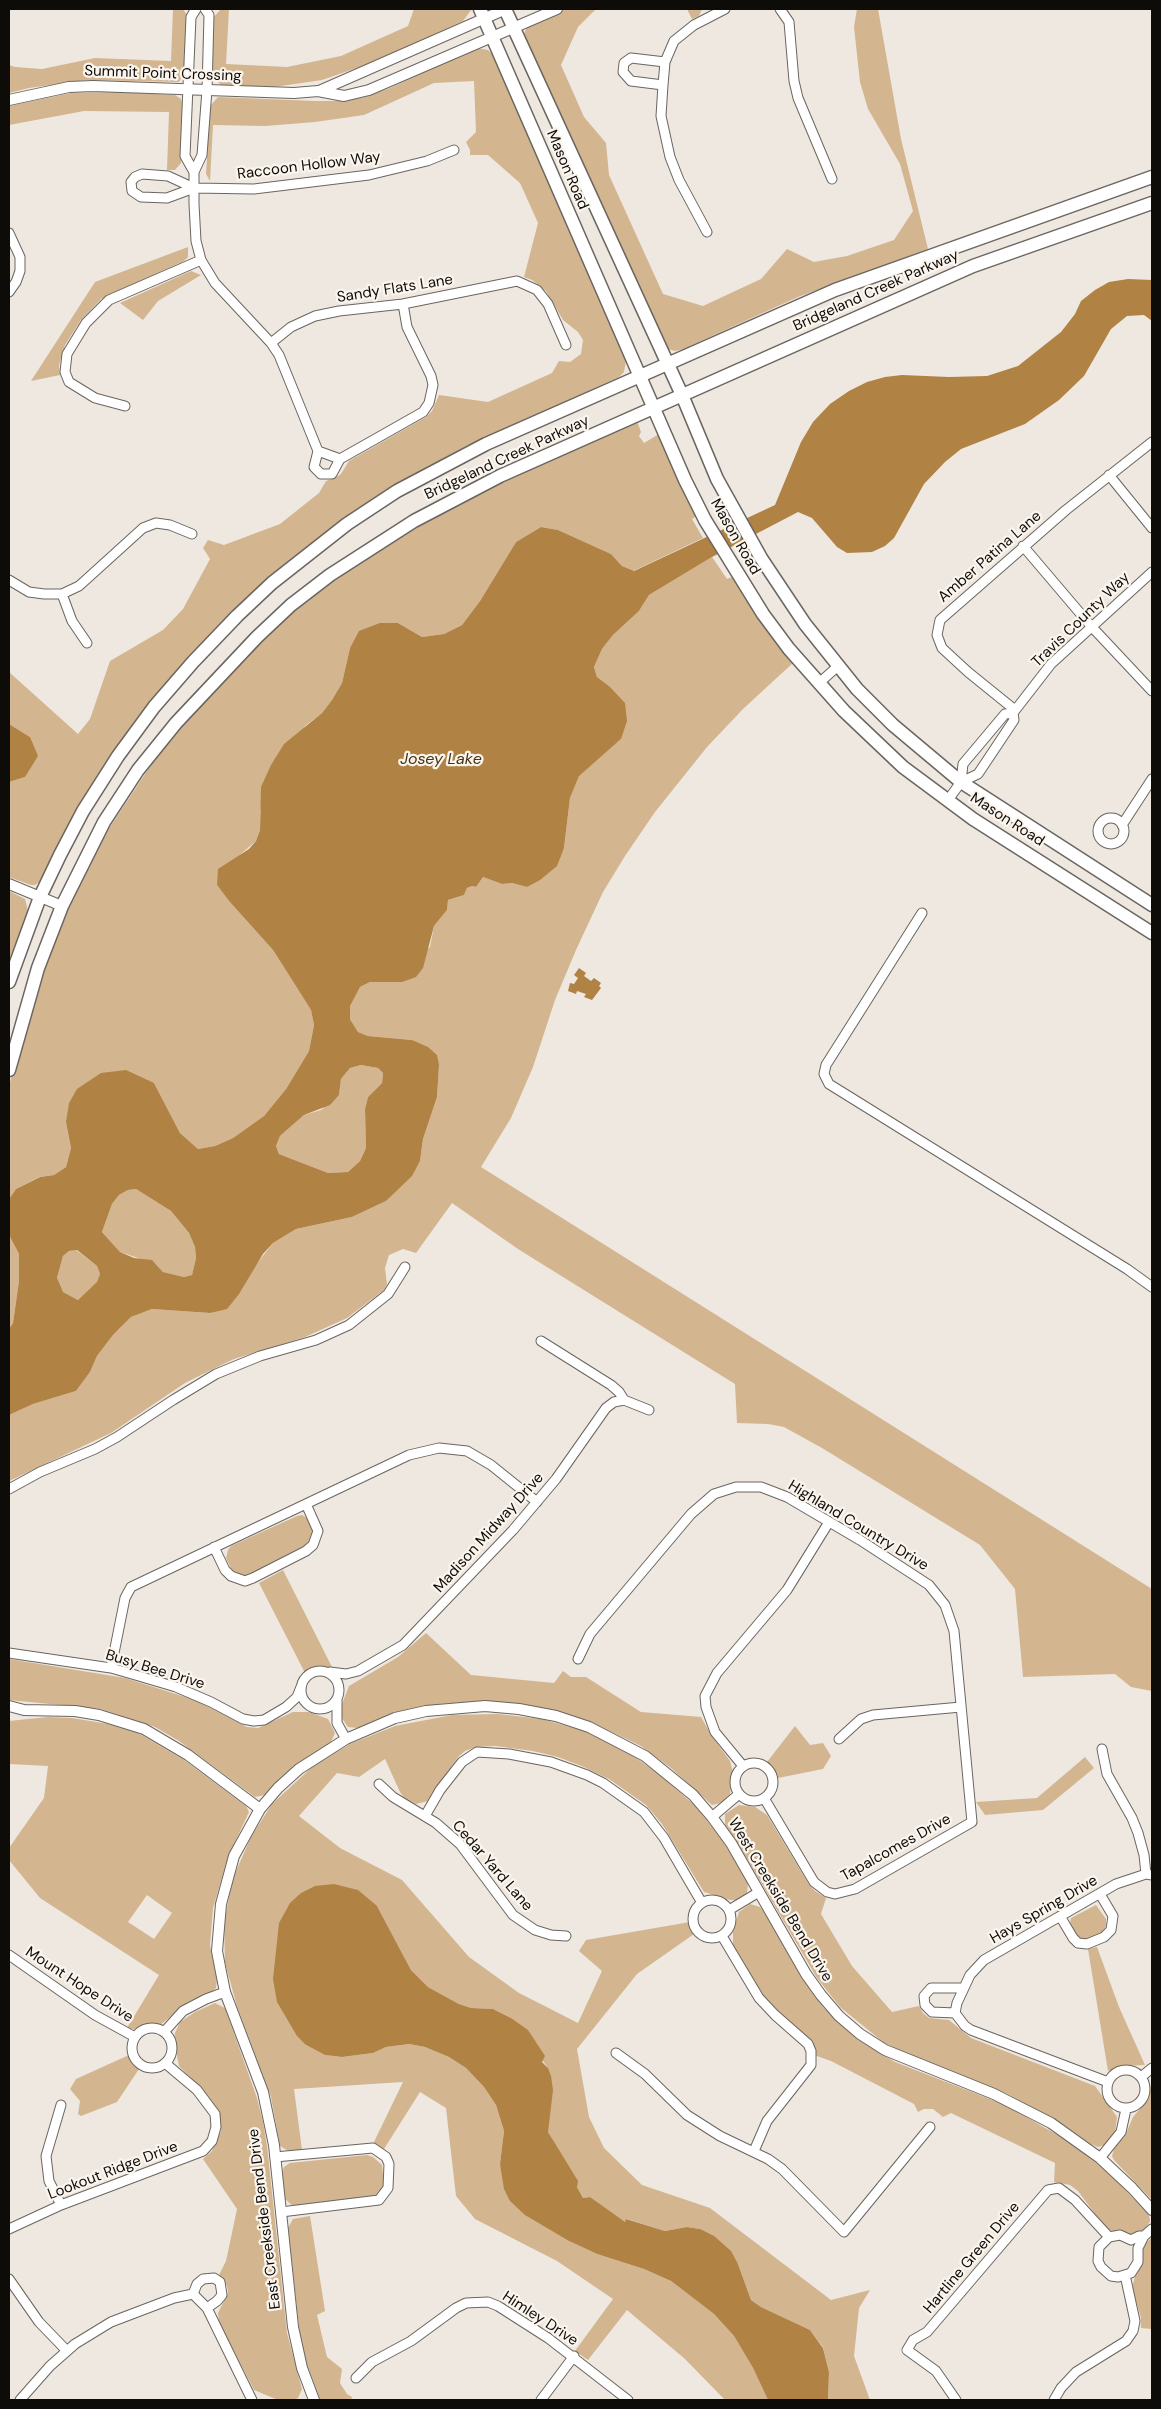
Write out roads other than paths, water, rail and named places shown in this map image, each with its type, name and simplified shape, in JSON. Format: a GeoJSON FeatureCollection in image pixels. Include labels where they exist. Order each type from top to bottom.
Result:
{"type":"FeatureCollection","features":[{"type":"Feature","properties":{"kind":"main road","name":"Mason Road"},"geometry":{"type":"LineString","coordinates":[[505,9],[729,502],[761,558],[837,667],[892,725],[961,782],[1152,905]]}},
{"type":"Feature","properties":{"kind":"main road","name":"Mason Road"},"geometry":{"type":"LineString","coordinates":[[482,14],[653,408],[705,520],[737,574],[784,642],[844,711],[904,767],[973,819],[1152,933]]}},
{"type":"Feature","properties":{"kind":"main road","name":"Bridgeland Creek Parkway"},"geometry":{"type":"LineString","coordinates":[[9,982],[40,897],[83,811],[128,742],[193,662],[272,583],[347,524],[404,487],[486,444],[834,290],[1152,177]]}},
{"type":"Feature","properties":{"kind":"main road","name":"Bridgeland Creek Parkway"},"geometry":{"type":"LineString","coordinates":[[9,1070],[38,968],[62,906],[104,822],[138,770],[176,723],[257,637],[292,605],[365,551],[456,497],[973,266],[1152,203]]}},
{"type":"Feature","properties":{"kind":"street"},"geometry":{"type":"LineString","coordinates":[[194,172],[185,156],[191,17],[196,9]]}},
{"type":"Feature","properties":{"kind":"street"},"geometry":{"type":"LineString","coordinates":[[205,9],[209,15],[207,90],[202,155],[194,172],[196,241],[201,260],[215,283],[271,343],[290,378],[318,451],[314,467],[321,474],[332,474],[340,459],[423,412],[432,395],[431,376],[407,328],[403,304]]}},
{"type":"Feature","properties":{"kind":"street","name":"Summit Point Crossing"},"geometry":{"type":"LineString","coordinates":[[318,92],[482,14],[505,9]]}},
{"type":"Feature","properties":{"kind":"street","name":"Summit Point Crossing"},"geometry":{"type":"LineString","coordinates":[[9,100],[68,87],[318,92],[344,96],[369,90],[557,9]]}},
{"type":"Feature","properties":{"kind":"street"},"geometry":{"type":"LineString","coordinates":[[707,232],[679,180],[663,134],[661,116],[663,85],[665,62],[674,40],[711,12],[726,9]]}},
{"type":"Feature","properties":{"kind":"street"},"geometry":{"type":"LineString","coordinates":[[784,10],[788,22],[794,81],[798,98],[832,179]]}},
{"type":"Feature","properties":{"kind":"street"},"geometry":{"type":"LineString","coordinates":[[663,85],[631,81],[623,72],[624,63],[631,58],[665,62]]}},
{"type":"Feature","properties":{"kind":"street","name":"Raccoon Hollow Way"},"geometry":{"type":"LineString","coordinates":[[194,188],[168,176],[142,174],[135,177],[131,182],[132,191],[141,197],[167,198],[194,188],[254,189],[369,175],[427,161],[454,150]]}},
{"type":"Feature","properties":{"kind":"street"},"geometry":{"type":"LineString","coordinates":[[9,233],[20,257],[20,271],[16,282],[9,292]]}},
{"type":"Feature","properties":{"kind":"street"},"geometry":{"type":"LineString","coordinates":[[124,406],[95,398],[70,382],[65,372],[67,354],[86,323],[110,300],[201,260]]}},
{"type":"Feature","properties":{"kind":"street","name":"Sandy Flats Lane"},"geometry":{"type":"LineString","coordinates":[[271,343],[291,327],[315,316],[339,311],[403,304],[503,282],[517,281],[537,290],[548,304],[566,345]]}},
{"type":"Feature","properties":{"kind":"street","name":"Amber Patina Lane"},"geometry":{"type":"LineString","coordinates":[[1014,712],[942,648],[938,640],[937,630],[940,620],[1023,546],[1152,442]]}},
{"type":"Feature","properties":{"kind":"street"},"geometry":{"type":"LineString","coordinates":[[318,451],[340,459]]}},
{"type":"Feature","properties":{"kind":"street"},"geometry":{"type":"LineString","coordinates":[[1109,475],[1152,528]]}},
{"type":"Feature","properties":{"kind":"street"},"geometry":{"type":"LineString","coordinates":[[9,580],[29,592],[62,594],[87,580],[133,535],[143,528],[156,523],[170,525],[192,534]]}},
{"type":"Feature","properties":{"kind":"street"},"geometry":{"type":"LineString","coordinates":[[1023,546],[1091,626],[1152,691]]}},
{"type":"Feature","properties":{"kind":"street","name":"Travis County Way"},"geometry":{"type":"LineString","coordinates":[[961,782],[978,774],[1014,720],[1014,712],[1051,664],[1152,572]]}},
{"type":"Feature","properties":{"kind":"street"},"geometry":{"type":"LineString","coordinates":[[62,594],[72,621],[87,643]]}},
{"type":"Feature","properties":{"kind":"street"},"geometry":{"type":"LineString","coordinates":[[819,683],[837,667]]}},
{"type":"Feature","properties":{"kind":"street"},"geometry":{"type":"LineString","coordinates":[[1144,684],[1152,677]]}},
{"type":"Feature","properties":{"kind":"street","name":"Travis County Way"},"geometry":{"type":"LineString","coordinates":[[961,782],[963,764],[1005,714],[1014,712]]}},
{"type":"Feature","properties":{"kind":"street"},"geometry":{"type":"LineString","coordinates":[[1122,825],[1152,779]]}},
{"type":"Feature","properties":{"kind":"street"},"geometry":{"type":"LineString","coordinates":[[948,800],[961,782]]}},
{"type":"Feature","properties":{"kind":"street"},"geometry":{"type":"LineString","coordinates":[[9,884],[62,906]]}},
{"type":"Feature","properties":{"kind":"street"},"geometry":{"type":"LineString","coordinates":[[922,913],[826,1066],[824,1074],[829,1084],[1127,1269],[1152,1287]]}},
{"type":"Feature","properties":{"kind":"street"},"geometry":{"type":"LineString","coordinates":[[9,1489],[40,1472],[117,1437],[216,1374],[260,1356],[316,1340],[349,1324],[388,1294],[405,1267]]}},
{"type":"Feature","properties":{"kind":"street"},"geometry":{"type":"LineString","coordinates":[[541,1341],[612,1385],[624,1400],[649,1410]]}},
{"type":"Feature","properties":{"kind":"street","name":"Madison Midway Drive"},"geometry":{"type":"LineString","coordinates":[[338,1696],[347,1680],[358,1671],[393,1652],[409,1640],[495,1550],[537,1502],[575,1454],[606,1408],[614,1402],[624,1400]]}},
{"type":"Feature","properties":{"kind":"street"},"geometry":{"type":"LineString","coordinates":[[111,1668],[125,1598],[131,1587],[409,1456],[439,1448],[466,1451],[478,1456],[537,1502]]}},
{"type":"Feature","properties":{"kind":"street","name":"Highland Country Drive"},"geometry":{"type":"LineString","coordinates":[[578,1659],[590,1634],[691,1514],[714,1494],[736,1487],[761,1487],[787,1497],[922,1580],[938,1594],[951,1616],[972,1822]]}},
{"type":"Feature","properties":{"kind":"street"},"geometry":{"type":"LineString","coordinates":[[214,1547],[225,1570],[231,1576],[244,1581],[253,1578],[306,1551],[313,1545],[318,1531],[306,1504]]}},
{"type":"Feature","properties":{"kind":"street"},"geometry":{"type":"LineString","coordinates":[[743,1766],[715,1732],[709,1719],[706,1707],[708,1690],[716,1673],[787,1590],[829,1522]]}},
{"type":"Feature","properties":{"kind":"street","name":"Busy Bee Drive"},"geometry":{"type":"LineString","coordinates":[[9,1653],[111,1668],[185,1691],[248,1720],[264,1720],[286,1707],[297,1697],[301,1687]]}},
{"type":"Feature","properties":{"kind":"street"},"geometry":{"type":"LineString","coordinates":[[337,1723],[338,1682],[330,1672],[318,1670],[311,1672],[306,1676],[301,1687],[303,1699],[337,1723],[346,1739]]}},
{"type":"Feature","properties":{"kind":"street","name":"Madison Midway Drive"},"geometry":{"type":"LineString","coordinates":[[330,1672],[346,1674],[358,1671]]}},
{"type":"Feature","properties":{"kind":"street"},"geometry":{"type":"LineString","coordinates":[[286,1707],[329,1707],[338,1696]]}},
{"type":"Feature","properties":{"kind":"street"},"geometry":{"type":"LineString","coordinates":[[9,1706],[24,1710],[75,1711],[99,1715],[144,1728],[188,1755],[260,1809]]}},
{"type":"Feature","properties":{"kind":"street","name":"West Creekside Bend Drive"},"geometry":{"type":"LineString","coordinates":[[260,1809],[278,1788],[300,1769],[346,1739],[395,1718],[426,1711],[485,1706],[519,1709],[556,1716],[589,1727],[645,1756],[692,1795],[712,1817],[731,1843],[820,1995],[839,2016],[860,2034],[885,2050],[1022,2107],[1051,2123],[1100,2158],[1152,2210]]}},
{"type":"Feature","properties":{"kind":"street"},"geometry":{"type":"LineString","coordinates":[[839,1738],[861,1719],[873,1715],[961,1707]]}},
{"type":"Feature","properties":{"kind":"street"},"geometry":{"type":"LineString","coordinates":[[9,1714],[24,1710]]}},
{"type":"Feature","properties":{"kind":"street"},"geometry":{"type":"LineString","coordinates":[[1102,1749],[1107,1774],[1132,1818],[1138,1833],[1149,1874]]}},
{"type":"Feature","properties":{"kind":"street"},"geometry":{"type":"LineString","coordinates":[[425,1816],[440,1790],[462,1762],[477,1752],[531,1757],[570,1768],[603,1783],[644,1812],[664,1838],[702,1903]]}},
{"type":"Feature","properties":{"kind":"street"},"geometry":{"type":"LineString","coordinates":[[753,1762],[768,1768],[774,1783],[771,1791],[764,1798],[751,1801],[739,1794],[734,1784],[735,1776],[743,1766],[753,1762]]}},
{"type":"Feature","properties":{"kind":"street","name":"Cedar Yard Lane"},"geometry":{"type":"LineString","coordinates":[[379,1784],[393,1797],[425,1816],[460,1844],[513,1915],[535,1930],[551,1935],[566,1936]]}},
{"type":"Feature","properties":{"kind":"street"},"geometry":{"type":"LineString","coordinates":[[712,1817],[739,1794]]}},
{"type":"Feature","properties":{"kind":"street","name":"Tapalcomes Drive"},"geometry":{"type":"LineString","coordinates":[[764,1798],[814,1882],[827,1892],[835,1894],[855,1889],[972,1822]]}},
{"type":"Feature","properties":{"kind":"street","name":"East Creekside Bend Drive"},"geometry":{"type":"LineString","coordinates":[[260,1809],[234,1856],[220,1904],[217,1951],[225,1992],[263,2092],[275,2157],[293,2327],[311,2399]]}},
{"type":"Feature","properties":{"kind":"street","name":"Hays Spring Drive"},"geometry":{"type":"LineString","coordinates":[[955,2013],[963,1988],[970,1975],[984,1960],[1116,1884],[1149,1874]]}},
{"type":"Feature","properties":{"kind":"street"},"geometry":{"type":"LineString","coordinates":[[729,1910],[759,1892]]}},
{"type":"Feature","properties":{"kind":"street"},"geometry":{"type":"LineString","coordinates":[[1060,1916],[1078,1943],[1086,1944],[1104,1937],[1111,1930],[1113,1916],[1100,1894]]}},
{"type":"Feature","properties":{"kind":"street"},"geometry":{"type":"LineString","coordinates":[[708,1900],[720,1901],[729,1910],[731,1924],[722,1936],[708,1938],[696,1930],[693,1915],[702,1903],[708,1900]]}},
{"type":"Feature","properties":{"kind":"street"},"geometry":{"type":"LineString","coordinates":[[722,1936],[759,1998],[808,2044],[811,2051],[811,2065],[767,2121],[754,2151]]}},
{"type":"Feature","properties":{"kind":"street","name":"Mount Hope Drive"},"geometry":{"type":"LineString","coordinates":[[9,1955],[95,2015],[135,2036]]}},
{"type":"Feature","properties":{"kind":"street"},"geometry":{"type":"LineString","coordinates":[[963,1988],[931,1988],[924,1996],[925,2005],[932,2012],[955,2013],[965,2026],[972,2030],[1108,2082]]}},
{"type":"Feature","properties":{"kind":"street"},"geometry":{"type":"LineString","coordinates":[[164,2032],[183,2011],[225,1992]]}},
{"type":"Feature","properties":{"kind":"street"},"geometry":{"type":"LineString","coordinates":[[149,2028],[164,2032],[170,2038],[172,2047],[170,2056],[165,2063],[152,2068],[139,2063],[132,2050],[135,2036],[149,2028]]}},
{"type":"Feature","properties":{"kind":"street"},"geometry":{"type":"LineString","coordinates":[[616,2053],[645,2074],[686,2115],[720,2136],[768,2158],[796,2181],[844,2232],[930,2127]]}},
{"type":"Feature","properties":{"kind":"street","name":"Lookout Ridge Drive"},"geometry":{"type":"LineString","coordinates":[[9,2229],[60,2205],[204,2151],[212,2141],[216,2127],[215,2114],[208,2102],[165,2063]]}},
{"type":"Feature","properties":{"kind":"street"},"geometry":{"type":"LineString","coordinates":[[1141,2077],[1152,2068]]}},
{"type":"Feature","properties":{"kind":"street"},"geometry":{"type":"LineString","coordinates":[[1134,2071],[1141,2077],[1146,2091],[1144,2099],[1138,2105],[1126,2109],[1116,2106],[1110,2100],[1107,2092],[1108,2082],[1118,2072],[1134,2071]]}},
{"type":"Feature","properties":{"kind":"street"},"geometry":{"type":"LineString","coordinates":[[60,2205],[49,2181],[46,2156],[61,2105]]}},
{"type":"Feature","properties":{"kind":"street"},"geometry":{"type":"LineString","coordinates":[[1100,2158],[1121,2132],[1126,2109]]}},
{"type":"Feature","properties":{"kind":"street"},"geometry":{"type":"LineString","coordinates":[[275,2157],[373,2148],[386,2157],[389,2164],[388,2188],[379,2200],[281,2212]]}},
{"type":"Feature","properties":{"kind":"street","name":"Hartline Green Drive"},"geometry":{"type":"LineString","coordinates":[[956,2400],[936,2371],[907,2350],[913,2340],[927,2332],[1048,2190],[1059,2188],[1076,2200],[1109,2238]]}},
{"type":"Feature","properties":{"kind":"street"},"geometry":{"type":"LineString","coordinates":[[1144,2236],[1131,2240],[1120,2235],[1109,2238],[1099,2247],[1098,2261],[1105,2272],[1111,2276],[1125,2276],[1130,2273],[1138,2262],[1138,2248],[1144,2236],[1152,2229]]}},
{"type":"Feature","properties":{"kind":"street"},"geometry":{"type":"LineString","coordinates":[[1054,2400],[1061,2388],[1076,2372],[1126,2341],[1133,2331],[1135,2321],[1125,2276]]}},
{"type":"Feature","properties":{"kind":"street"},"geometry":{"type":"LineString","coordinates":[[192,2294],[197,2284],[203,2279],[214,2278],[220,2282],[222,2295],[208,2308]]}},
{"type":"Feature","properties":{"kind":"street"},"geometry":{"type":"LineString","coordinates":[[9,2280],[39,2322],[67,2351]]}},
{"type":"Feature","properties":{"kind":"street"},"geometry":{"type":"LineString","coordinates":[[20,2400],[50,2366],[67,2351],[111,2322],[174,2298],[192,2294],[208,2308],[252,2400]]}},
{"type":"Feature","properties":{"kind":"street","name":"Himley Drive"},"geometry":{"type":"LineString","coordinates":[[356,2378],[379,2357],[411,2341],[456,2308],[477,2301],[498,2306],[574,2356],[628,2400]]}},
{"type":"Feature","properties":{"kind":"street"},"geometry":{"type":"LineString","coordinates":[[541,2400],[574,2356]]}},
{"type":"Feature","properties":{"kind":"water","name":"Josey Lake"},"geometry":{"type":"Polygon","coordinates":[[[1128,279],[1152,280],[1152,321],[1144,315],[1127,316],[1111,329],[1084,376],[1059,400],[1025,424],[961,449],[945,462],[924,484],[894,538],[885,546],[872,552],[847,553],[837,547],[812,518],[798,512],[712,557],[649,595],[639,611],[613,635],[602,649],[594,667],[597,677],[609,686],[625,703],[627,721],[621,739],[579,776],[570,798],[564,848],[557,866],[540,880],[527,887],[512,883],[502,884],[483,877],[476,887],[467,888],[464,895],[448,900],[447,910],[434,926],[423,968],[416,977],[402,982],[370,982],[360,987],[350,1006],[350,1019],[358,1032],[368,1036],[412,1040],[428,1047],[437,1055],[439,1065],[437,1097],[423,1139],[420,1161],[412,1176],[386,1201],[352,1217],[296,1229],[273,1243],[263,1254],[239,1294],[227,1309],[210,1313],[152,1309],[131,1317],[113,1335],[97,1356],[90,1372],[76,1391],[33,1404],[9,1415],[9,1329],[13,1323],[19,1281],[19,1254],[9,1235],[9,1199],[16,1189],[40,1177],[54,1175],[66,1167],[71,1148],[66,1122],[69,1103],[77,1089],[101,1073],[126,1070],[154,1083],[180,1133],[198,1149],[215,1146],[233,1138],[264,1116],[286,1089],[309,1051],[314,1025],[311,1010],[273,950],[217,885],[218,869],[249,849],[256,841],[260,830],[261,787],[271,765],[284,744],[322,713],[332,700],[342,683],[350,648],[359,631],[380,623],[398,623],[422,637],[444,634],[462,625],[480,601],[516,542],[541,527],[558,530],[611,554],[622,566],[634,571],[775,505],[801,442],[813,422],[830,404],[849,391],[867,382],[885,377],[902,375],[987,376],[1018,366],[1061,332],[1075,314],[1081,301],[1109,282],[1128,279]],[[361,1065],[350,1068],[341,1079],[339,1095],[330,1105],[304,1115],[280,1136],[276,1146],[279,1154],[328,1173],[348,1172],[360,1161],[366,1148],[365,1109],[368,1097],[382,1083],[383,1073],[378,1068],[361,1065]],[[136,1189],[128,1190],[119,1195],[112,1204],[102,1232],[120,1252],[134,1258],[152,1260],[163,1272],[184,1277],[192,1275],[196,1258],[195,1247],[189,1233],[171,1211],[136,1189]],[[77,1250],[69,1251],[63,1256],[57,1278],[63,1292],[78,1300],[97,1282],[100,1274],[97,1266],[77,1250]]]}},
{"type":"Feature","properties":{"kind":"water"},"geometry":{"type":"Polygon","coordinates":[[[9,724],[30,737],[38,756],[25,777],[9,782],[9,724]]]}},
{"type":"Feature","properties":{"kind":"water"},"geometry":{"type":"Polygon","coordinates":[[[579,968],[586,973],[584,976],[591,981],[594,978],[601,983],[599,986],[601,988],[592,1000],[584,997],[586,994],[577,991],[576,994],[568,991],[570,983],[574,984],[578,978],[574,975],[579,968]]]}},
{"type":"Feature","properties":{"kind":"water"},"geometry":{"type":"Polygon","coordinates":[[[334,1884],[358,1890],[377,1906],[411,1970],[428,1987],[459,2004],[471,2008],[493,2009],[511,2018],[528,2030],[545,2056],[542,2062],[548,2068],[551,2076],[553,2090],[548,2132],[578,2181],[577,2187],[583,2198],[590,2197],[625,2222],[626,2219],[665,2231],[687,2227],[700,2229],[714,2236],[731,2251],[738,2264],[751,2300],[761,2307],[810,2330],[823,2348],[829,2372],[828,2400],[768,2400],[753,2368],[734,2336],[714,2314],[671,2281],[644,2269],[597,2254],[569,2241],[525,2215],[510,2201],[504,2189],[500,2164],[504,2131],[496,2105],[484,2087],[466,2068],[449,2057],[425,2047],[409,2044],[386,2047],[373,2053],[342,2057],[325,2055],[306,2045],[297,2036],[277,2002],[273,1979],[279,1923],[290,1903],[301,1893],[315,1886],[334,1884]]]}}]}
